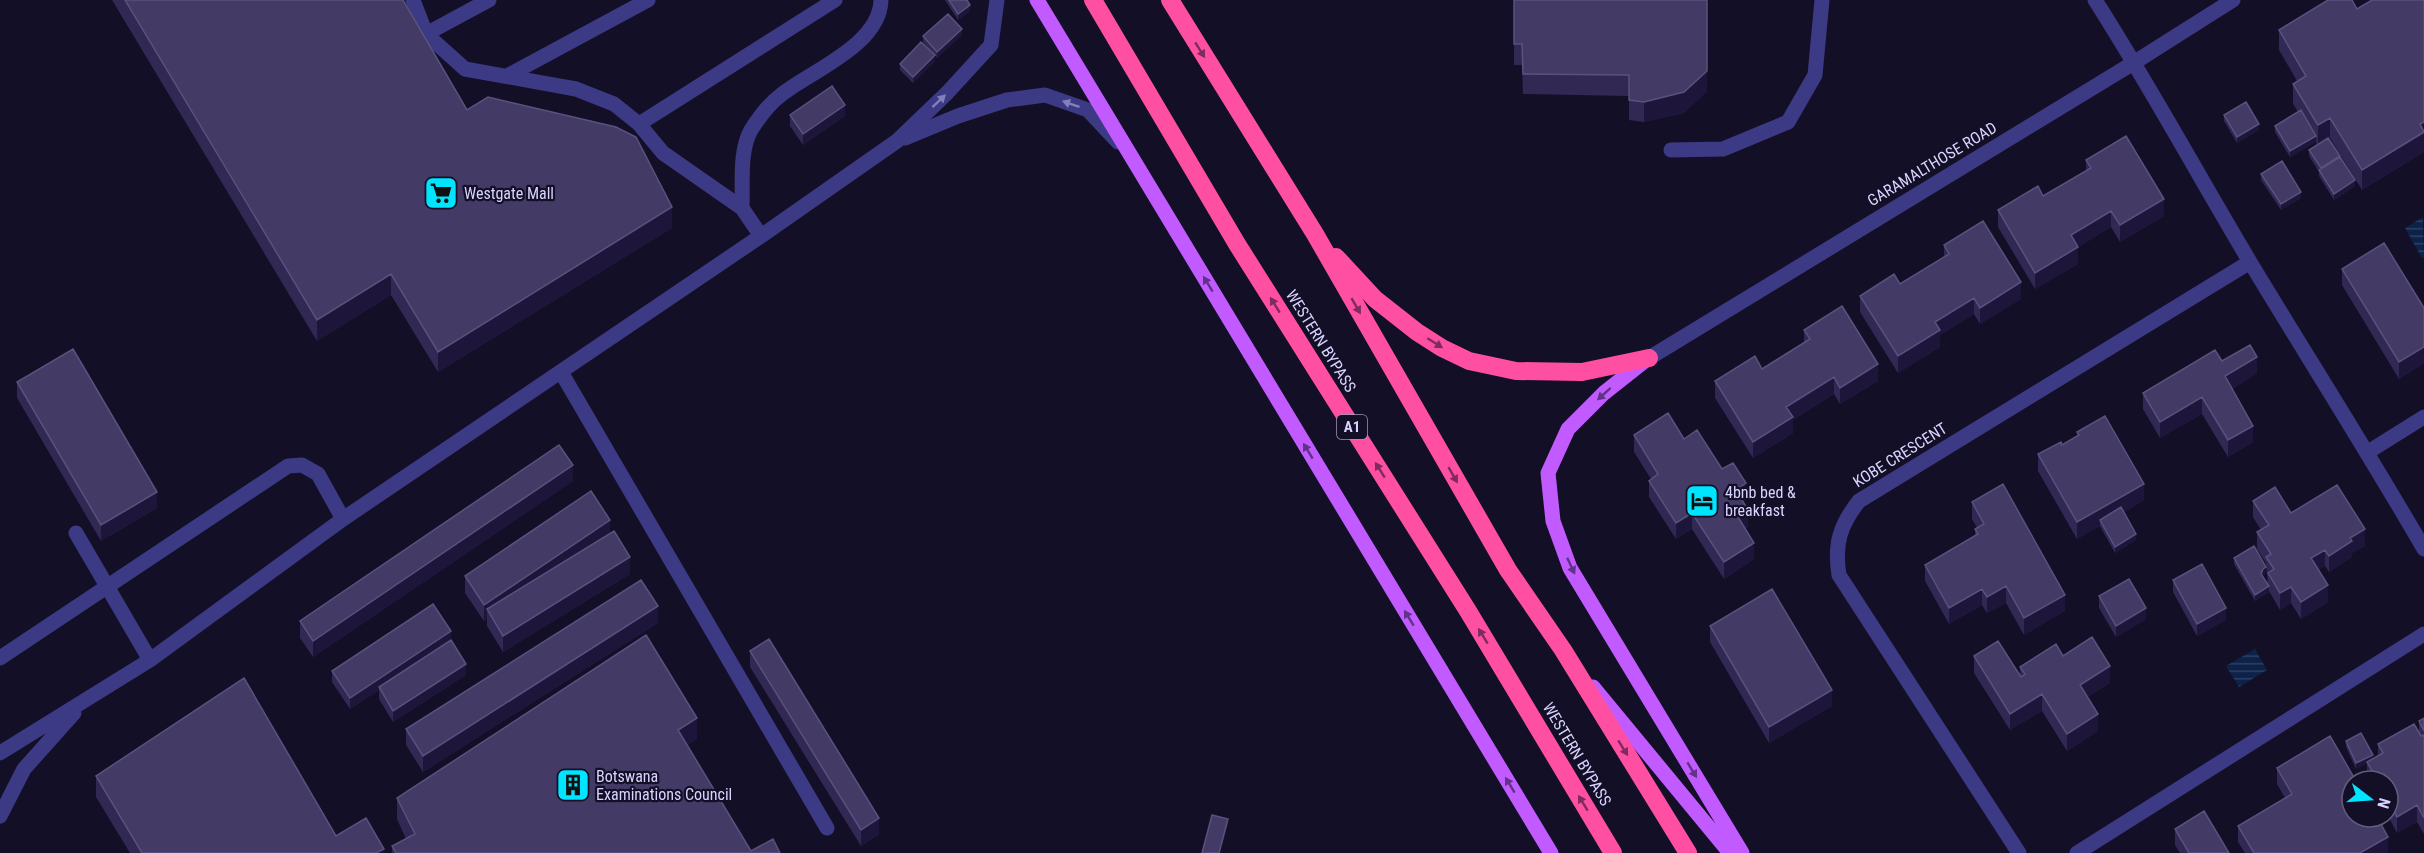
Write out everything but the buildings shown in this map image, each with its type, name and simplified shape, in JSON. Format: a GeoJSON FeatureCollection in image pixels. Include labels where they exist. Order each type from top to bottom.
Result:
{"type":"FeatureCollection","features":[{"type":"Feature","properties":{"kind":"highway","name":"WESTERN BYPASS"},"geometry":{"type":"LineString","coordinates":[[1093,0],[1237,244],[1468,611],[1613,853]]}},
{"type":"Feature","properties":{"kind":"highway"},"geometry":{"type":"LineString","coordinates":[[1170,0],[1315,234],[1508,570],[1563,650],[1688,853]]}},
{"type":"Feature","properties":{"kind":"highway"},"geometry":{"type":"LineString","coordinates":[[1315,234],[1375,299],[1417,332],[1469,361],[1516,371],[1582,372],[1649,358]]}},
{"type":"Feature","properties":{"kind":"main road"},"geometry":{"type":"LineString","coordinates":[[1037,0],[1551,853]]}},
{"type":"Feature","properties":{"kind":"main road"},"geometry":{"type":"LineString","coordinates":[[1649,358],[1604,393],[1568,429],[1548,473],[1553,521],[1570,568],[1742,853]]}},
{"type":"Feature","properties":{"kind":"main road"},"geometry":{"type":"LineString","coordinates":[[1563,650],[1730,853]]}},
{"type":"Feature","properties":{"kind":"street"},"geometry":{"type":"LineString","coordinates":[[412,0],[426,34],[465,69],[576,89],[615,104],[639,124],[663,153],[742,208],[761,236]]}},
{"type":"Feature","properties":{"kind":"street"},"geometry":{"type":"LineString","coordinates":[[426,34],[489,0]]}},
{"type":"Feature","properties":{"kind":"street"},"geometry":{"type":"LineString","coordinates":[[507,76],[648,0]]}},
{"type":"Feature","properties":{"kind":"street"},"geometry":{"type":"LineString","coordinates":[[639,124],[835,0]]}},
{"type":"Feature","properties":{"kind":"street"},"geometry":{"type":"LineString","coordinates":[[742,208],[745,147],[751,131],[779,96],[814,75],[864,38],[881,9],[881,0]]}},
{"type":"Feature","properties":{"kind":"street"},"geometry":{"type":"LineString","coordinates":[[0,753],[150,660],[343,519],[761,236],[897,141],[947,93],[991,45],[997,0]]}},
{"type":"Feature","properties":{"kind":"street"},"geometry":{"type":"LineString","coordinates":[[1671,150],[1723,149],[1788,122],[1815,75],[1822,0]]}},
{"type":"Feature","properties":{"kind":"street"},"geometry":{"type":"LineString","coordinates":[[2095,0],[2135,62],[2250,262],[2368,452],[2424,549]]}},
{"type":"Feature","properties":{"kind":"street","name":"GARAMALTHOSE ROAD"},"geometry":{"type":"LineString","coordinates":[[1649,358],[2233,0]]}},
{"type":"Feature","properties":{"kind":"street"},"geometry":{"type":"LineString","coordinates":[[897,141],[958,116],[1007,100],[1045,95],[1088,110],[1130,154]]}},
{"type":"Feature","properties":{"kind":"street","name":"KOBE CRESCENT"},"geometry":{"type":"LineString","coordinates":[[2019,853],[1839,575],[1835,554],[1840,534],[1848,515],[1858,501],[2250,262]]}},
{"type":"Feature","properties":{"kind":"street"},"geometry":{"type":"LineString","coordinates":[[561,372],[826,828]]}},
{"type":"Feature","properties":{"kind":"street"},"geometry":{"type":"LineString","coordinates":[[2368,452],[2424,417]]}},
{"type":"Feature","properties":{"kind":"street"},"geometry":{"type":"LineString","coordinates":[[0,658],[288,466],[302,465],[318,474],[343,519]]}},
{"type":"Feature","properties":{"kind":"street"},"geometry":{"type":"LineString","coordinates":[[76,533],[150,660]]}},
{"type":"Feature","properties":{"kind":"street"},"geometry":{"type":"LineString","coordinates":[[2077,853],[2424,634]]}},
{"type":"Feature","properties":{"kind":"street"},"geometry":{"type":"LineString","coordinates":[[0,816],[24,769],[86,700]]}},
{"type":"Feature","properties":{"kind":"water"},"geometry":{"type":"Polygon","coordinates":[[[2423,217],[2424,257],[2422,258],[2405,228],[2423,217]]]}},
{"type":"Feature","properties":{"kind":"water"},"geometry":{"type":"Polygon","coordinates":[[[2255,649],[2267,670],[2239,687],[2226,666],[2255,649]]]}},
{"type":"Feature","properties":{"kind":"place","name":"Westgate Mall"},"geometry":{"type":"Point","coordinates":[441,193]}},
{"type":"Feature","properties":{"kind":"place","name":"4bnb bed & breakfast"},"geometry":{"type":"Point","coordinates":[1702,501]}},
{"type":"Feature","properties":{"kind":"place","name":"Botswana Examinations Council"},"geometry":{"type":"Point","coordinates":[573,785]}}]}
